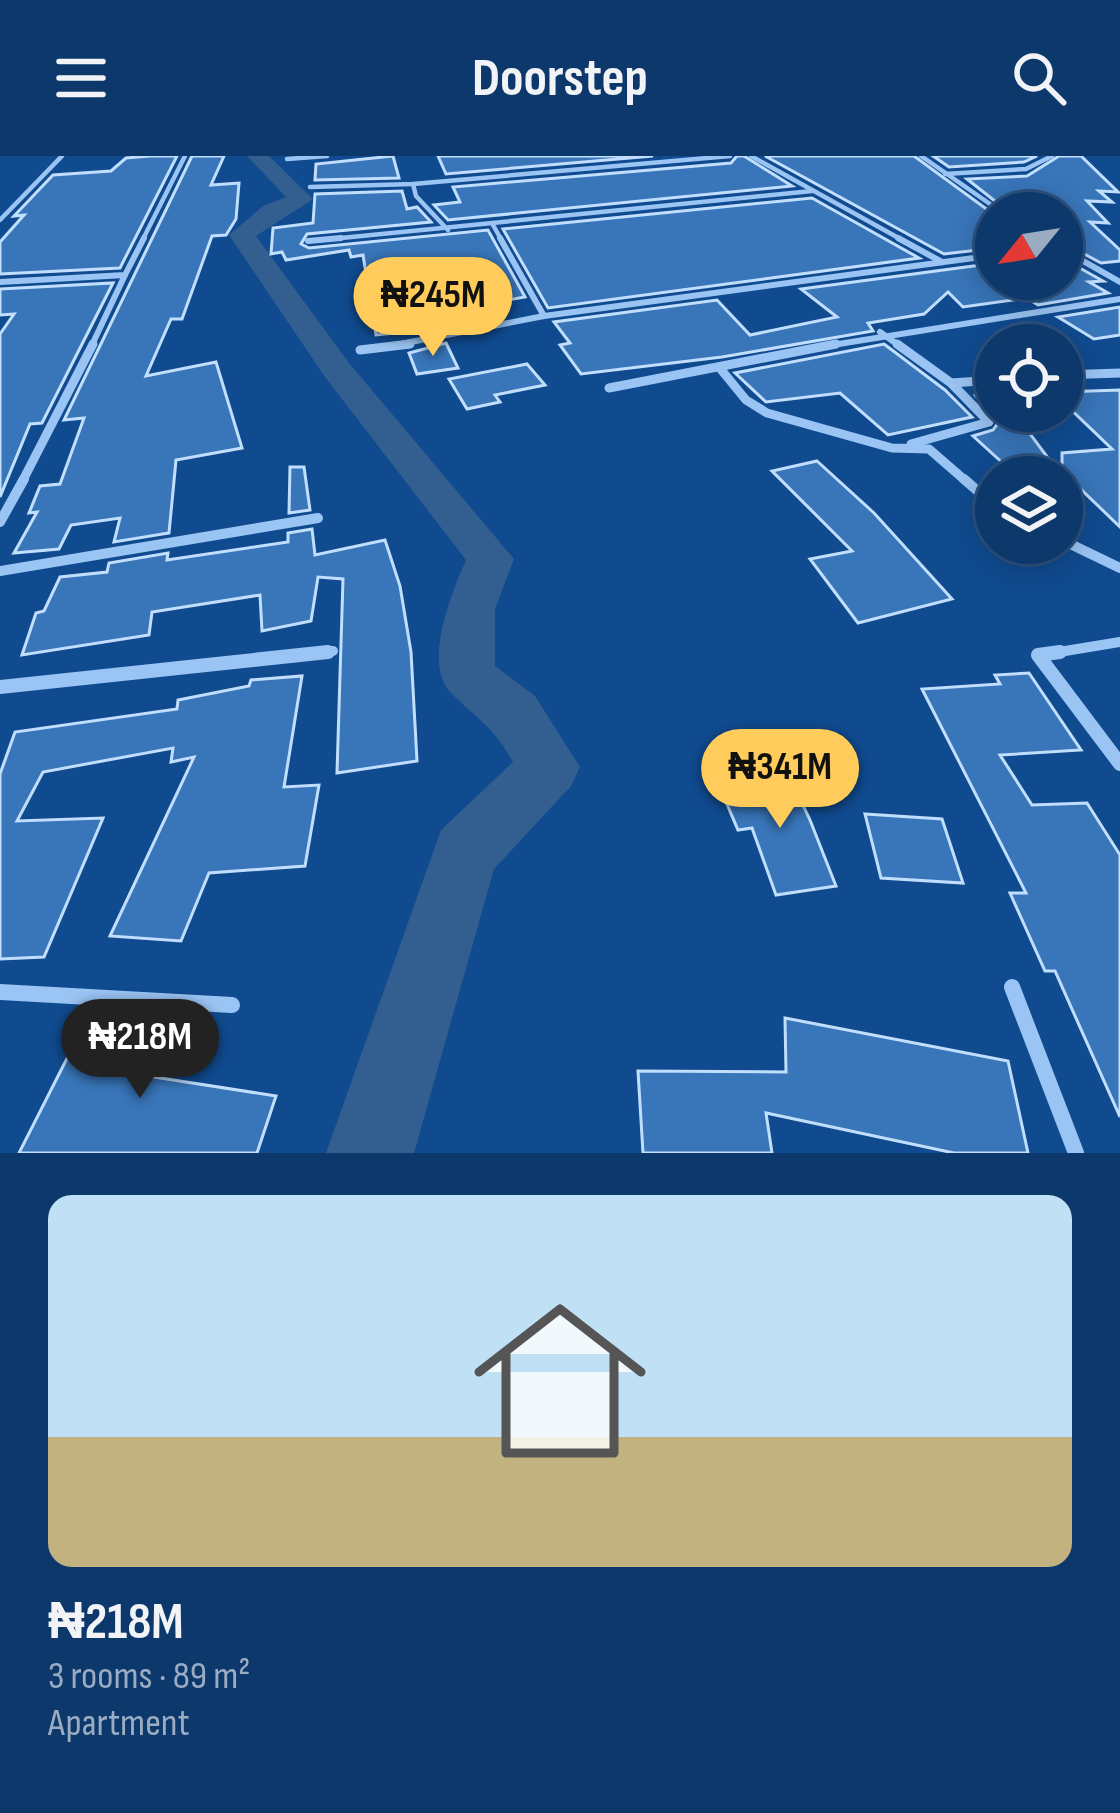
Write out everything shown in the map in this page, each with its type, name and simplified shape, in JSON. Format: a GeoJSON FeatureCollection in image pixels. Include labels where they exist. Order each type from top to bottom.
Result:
{"type":"FeatureCollection","features":[{"type":"Feature","properties":{"kind":"street"},"geometry":{"type":"LineString","coordinates":[[0,220],[62,156]]}},
{"type":"Feature","properties":{"kind":"street"},"geometry":{"type":"LineString","coordinates":[[0,522],[61,411],[185,156]]}},
{"type":"Feature","properties":{"kind":"street"},"geometry":{"type":"LineString","coordinates":[[286,159],[327,156]]}},
{"type":"Feature","properties":{"kind":"street"},"geometry":{"type":"LineString","coordinates":[[310,187],[412,184],[730,156]]}},
{"type":"Feature","properties":{"kind":"street"},"geometry":{"type":"LineString","coordinates":[[751,156],[944,263]]}},
{"type":"Feature","properties":{"kind":"street"},"geometry":{"type":"LineString","coordinates":[[922,156],[975,194]]}},
{"type":"Feature","properties":{"kind":"street"},"geometry":{"type":"LineString","coordinates":[[945,174],[1026,169],[1052,156]]}},
{"type":"Feature","properties":{"kind":"street"},"geometry":{"type":"LineString","coordinates":[[412,184],[416,196],[448,230]]}},
{"type":"Feature","properties":{"kind":"street"},"geometry":{"type":"LineString","coordinates":[[308,241],[812,191]]}},
{"type":"Feature","properties":{"kind":"street"},"geometry":{"type":"LineString","coordinates":[[493,225],[544,316]]}},
{"type":"Feature","properties":{"kind":"street"},"geometry":{"type":"LineString","coordinates":[[360,350],[425,342],[544,316],[975,258]]}},
{"type":"Feature","properties":{"kind":"street"},"geometry":{"type":"LineString","coordinates":[[1083,261],[1120,282]]}},
{"type":"Feature","properties":{"kind":"street"},"geometry":{"type":"LineString","coordinates":[[0,283],[125,275]]}},
{"type":"Feature","properties":{"kind":"street"},"geometry":{"type":"LineString","coordinates":[[608,388],[788,356],[880,332],[1120,298]]}},
{"type":"Feature","properties":{"kind":"street"},"geometry":{"type":"LineString","coordinates":[[880,332],[951,383],[989,422],[892,448]]}},
{"type":"Feature","properties":{"kind":"street"},"geometry":{"type":"LineString","coordinates":[[719,367],[746,400],[766,413],[892,448],[929,449],[975,489]]}},
{"type":"Feature","properties":{"kind":"street"},"geometry":{"type":"LineString","coordinates":[[1083,374],[1120,373]]}},
{"type":"Feature","properties":{"kind":"street"},"geometry":{"type":"LineString","coordinates":[[951,383],[975,381]]}},
{"type":"Feature","properties":{"kind":"street"},"geometry":{"type":"LineString","coordinates":[[0,571],[318,518]]}},
{"type":"Feature","properties":{"kind":"street"},"geometry":{"type":"LineString","coordinates":[[1083,550],[1120,568]]}},
{"type":"Feature","properties":{"kind":"street"},"geometry":{"type":"LineString","coordinates":[[1120,642],[1038,655],[1120,764]]}},
{"type":"Feature","properties":{"kind":"street"},"geometry":{"type":"LineString","coordinates":[[0,686],[333,651]]}},
{"type":"Feature","properties":{"kind":"street"},"geometry":{"type":"LineString","coordinates":[[1012,987],[1076,1153]]}},
{"type":"Feature","properties":{"kind":"street"},"geometry":{"type":"LineString","coordinates":[[0,992],[232,1004]]}},
{"type":"Feature","properties":{"kind":"building"},"geometry":{"type":"Polygon","coordinates":[[[177,156],[120,268],[0,274],[0,242],[24,215],[14,216],[53,175],[111,171],[126,158],[177,156]]]}},
{"type":"Feature","properties":{"kind":"building"},"geometry":{"type":"Polygon","coordinates":[[[192,156],[224,156],[211,185],[239,183],[236,219],[226,235],[212,236],[182,319],[171,319],[146,376],[216,362],[242,448],[176,460],[169,533],[114,542],[120,518],[71,525],[59,549],[14,553],[37,512],[29,513],[40,486],[60,484],[84,418],[64,420],[192,156]]]}},
{"type":"Feature","properties":{"kind":"building"},"geometry":{"type":"Polygon","coordinates":[[[393,156],[399,178],[315,180],[316,164],[393,156]]]}},
{"type":"Feature","properties":{"kind":"building"},"geometry":{"type":"Polygon","coordinates":[[[438,156],[653,156],[446,174],[438,156]]]}},
{"type":"Feature","properties":{"kind":"building"},"geometry":{"type":"Polygon","coordinates":[[[737,156],[792,186],[448,220],[434,205],[460,202],[453,187],[731,163],[737,156]]]}},
{"type":"Feature","properties":{"kind":"building"},"geometry":{"type":"Polygon","coordinates":[[[765,156],[914,156],[975,201],[975,250],[944,254],[765,156]]]}},
{"type":"Feature","properties":{"kind":"building"},"geometry":{"type":"Polygon","coordinates":[[[933,156],[1037,156],[1024,162],[949,167],[933,156]]]}},
{"type":"Feature","properties":{"kind":"building"},"geometry":{"type":"Polygon","coordinates":[[[1059,156],[1081,156],[1118,192],[1099,191],[1112,202],[1087,201],[1108,223],[1090,222],[1120,250],[1120,261],[1101,263],[1083,253],[1083,192],[983,192],[967,179],[1027,176],[1059,156]]]}},
{"type":"Feature","properties":{"kind":"building"},"geometry":{"type":"Polygon","coordinates":[[[402,191],[407,209],[417,207],[431,222],[307,234],[301,244],[309,248],[488,230],[525,297],[432,313],[440,329],[376,335],[363,255],[351,257],[349,250],[286,260],[282,252],[271,254],[273,228],[313,223],[315,194],[402,191]]]}},
{"type":"Feature","properties":{"kind":"building"},"geometry":{"type":"Polygon","coordinates":[[[812,198],[919,258],[548,308],[503,229],[812,198]]]}},
{"type":"Feature","properties":{"kind":"building"},"geometry":{"type":"Polygon","coordinates":[[[975,266],[975,300],[1013,300],[963,307],[948,292],[924,314],[868,323],[873,331],[722,357],[581,374],[560,345],[570,343],[554,322],[717,300],[750,335],[837,317],[801,289],[975,266]]]}},
{"type":"Feature","properties":{"kind":"building"},"geometry":{"type":"Polygon","coordinates":[[[1083,270],[1103,281],[1089,282],[1108,293],[1083,297],[1083,270]]]}},
{"type":"Feature","properties":{"kind":"building"},"geometry":{"type":"Polygon","coordinates":[[[113,283],[42,423],[30,424],[0,497],[0,334],[14,314],[0,315],[0,289],[113,283]]]}},
{"type":"Feature","properties":{"kind":"building"},"geometry":{"type":"Polygon","coordinates":[[[1030,300],[1067,300],[1038,305],[1030,300]]]}},
{"type":"Feature","properties":{"kind":"building"},"geometry":{"type":"Polygon","coordinates":[[[1120,307],[1120,335],[1094,339],[1083,332],[1083,324],[1069,324],[1058,317],[1120,307]]]}},
{"type":"Feature","properties":{"kind":"building"},"geometry":{"type":"Polygon","coordinates":[[[446,343],[458,368],[417,374],[409,353],[446,343]]]}},
{"type":"Feature","properties":{"kind":"building"},"geometry":{"type":"Polygon","coordinates":[[[884,344],[972,417],[888,435],[840,393],[766,402],[735,373],[884,344]]]}},
{"type":"Feature","properties":{"kind":"building"},"geometry":{"type":"Polygon","coordinates":[[[527,364],[545,385],[495,395],[500,402],[467,409],[449,379],[527,364]]]}},
{"type":"Feature","properties":{"kind":"building"},"geometry":{"type":"Polygon","coordinates":[[[1120,390],[1120,527],[1083,491],[1083,456],[1062,456],[1112,449],[1083,421],[1083,391],[1120,390]]]}},
{"type":"Feature","properties":{"kind":"building"},"geometry":{"type":"Polygon","coordinates":[[[1029,432],[1047,456],[995,456],[973,436],[1029,432]]]}},
{"type":"Feature","properties":{"kind":"building"},"geometry":{"type":"Polygon","coordinates":[[[817,461],[874,513],[952,599],[858,623],[810,559],[852,551],[772,471],[817,461]]]}},
{"type":"Feature","properties":{"kind":"building"},"geometry":{"type":"Polygon","coordinates":[[[290,467],[304,467],[310,510],[289,513],[290,467]]]}},
{"type":"Feature","properties":{"kind":"building"},"geometry":{"type":"Polygon","coordinates":[[[312,529],[315,555],[385,540],[400,586],[411,652],[417,761],[337,773],[343,579],[318,577],[311,621],[262,631],[260,595],[152,612],[149,635],[22,655],[36,613],[44,611],[60,577],[107,572],[109,563],[168,553],[167,560],[288,542],[288,533],[312,529]]]}},
{"type":"Feature","properties":{"kind":"building"},"geometry":{"type":"Polygon","coordinates":[[[1029,673],[1081,750],[1000,755],[1032,805],[1087,803],[1120,855],[1120,1117],[1055,971],[1045,971],[1010,893],[1026,893],[922,689],[1000,684],[995,675],[1029,673]]]}},
{"type":"Feature","properties":{"kind":"building"},"geometry":{"type":"Polygon","coordinates":[[[302,676],[284,787],[319,785],[305,866],[209,873],[181,941],[110,936],[194,757],[171,762],[173,748],[43,772],[17,821],[103,818],[44,957],[0,959],[0,774],[15,732],[177,709],[178,700],[249,686],[251,680],[302,676]]]}},
{"type":"Feature","properties":{"kind":"building"},"geometry":{"type":"Polygon","coordinates":[[[787,771],[836,886],[776,895],[752,828],[738,830],[718,783],[787,771]]]}},
{"type":"Feature","properties":{"kind":"building"},"geometry":{"type":"Polygon","coordinates":[[[865,814],[942,819],[963,883],[881,878],[865,814]]]}},
{"type":"Feature","properties":{"kind":"building"},"geometry":{"type":"Polygon","coordinates":[[[89,1015],[175,1027],[154,1077],[276,1096],[257,1153],[19,1153],[89,1015]]]}},
{"type":"Feature","properties":{"kind":"building"},"geometry":{"type":"Polygon","coordinates":[[[785,1018],[1008,1061],[1028,1153],[954,1153],[766,1113],[772,1153],[643,1153],[638,1071],[786,1072],[785,1018]]]}},
{"type":"Feature","properties":{"kind":"waterway"},"geometry":{"type":"LineString","coordinates":[[257,156],[301,199],[272,211],[242,235],[337,370],[490,559],[470,609],[467,675],[515,713],[549,767],[465,852],[370,1153]]}}]}
